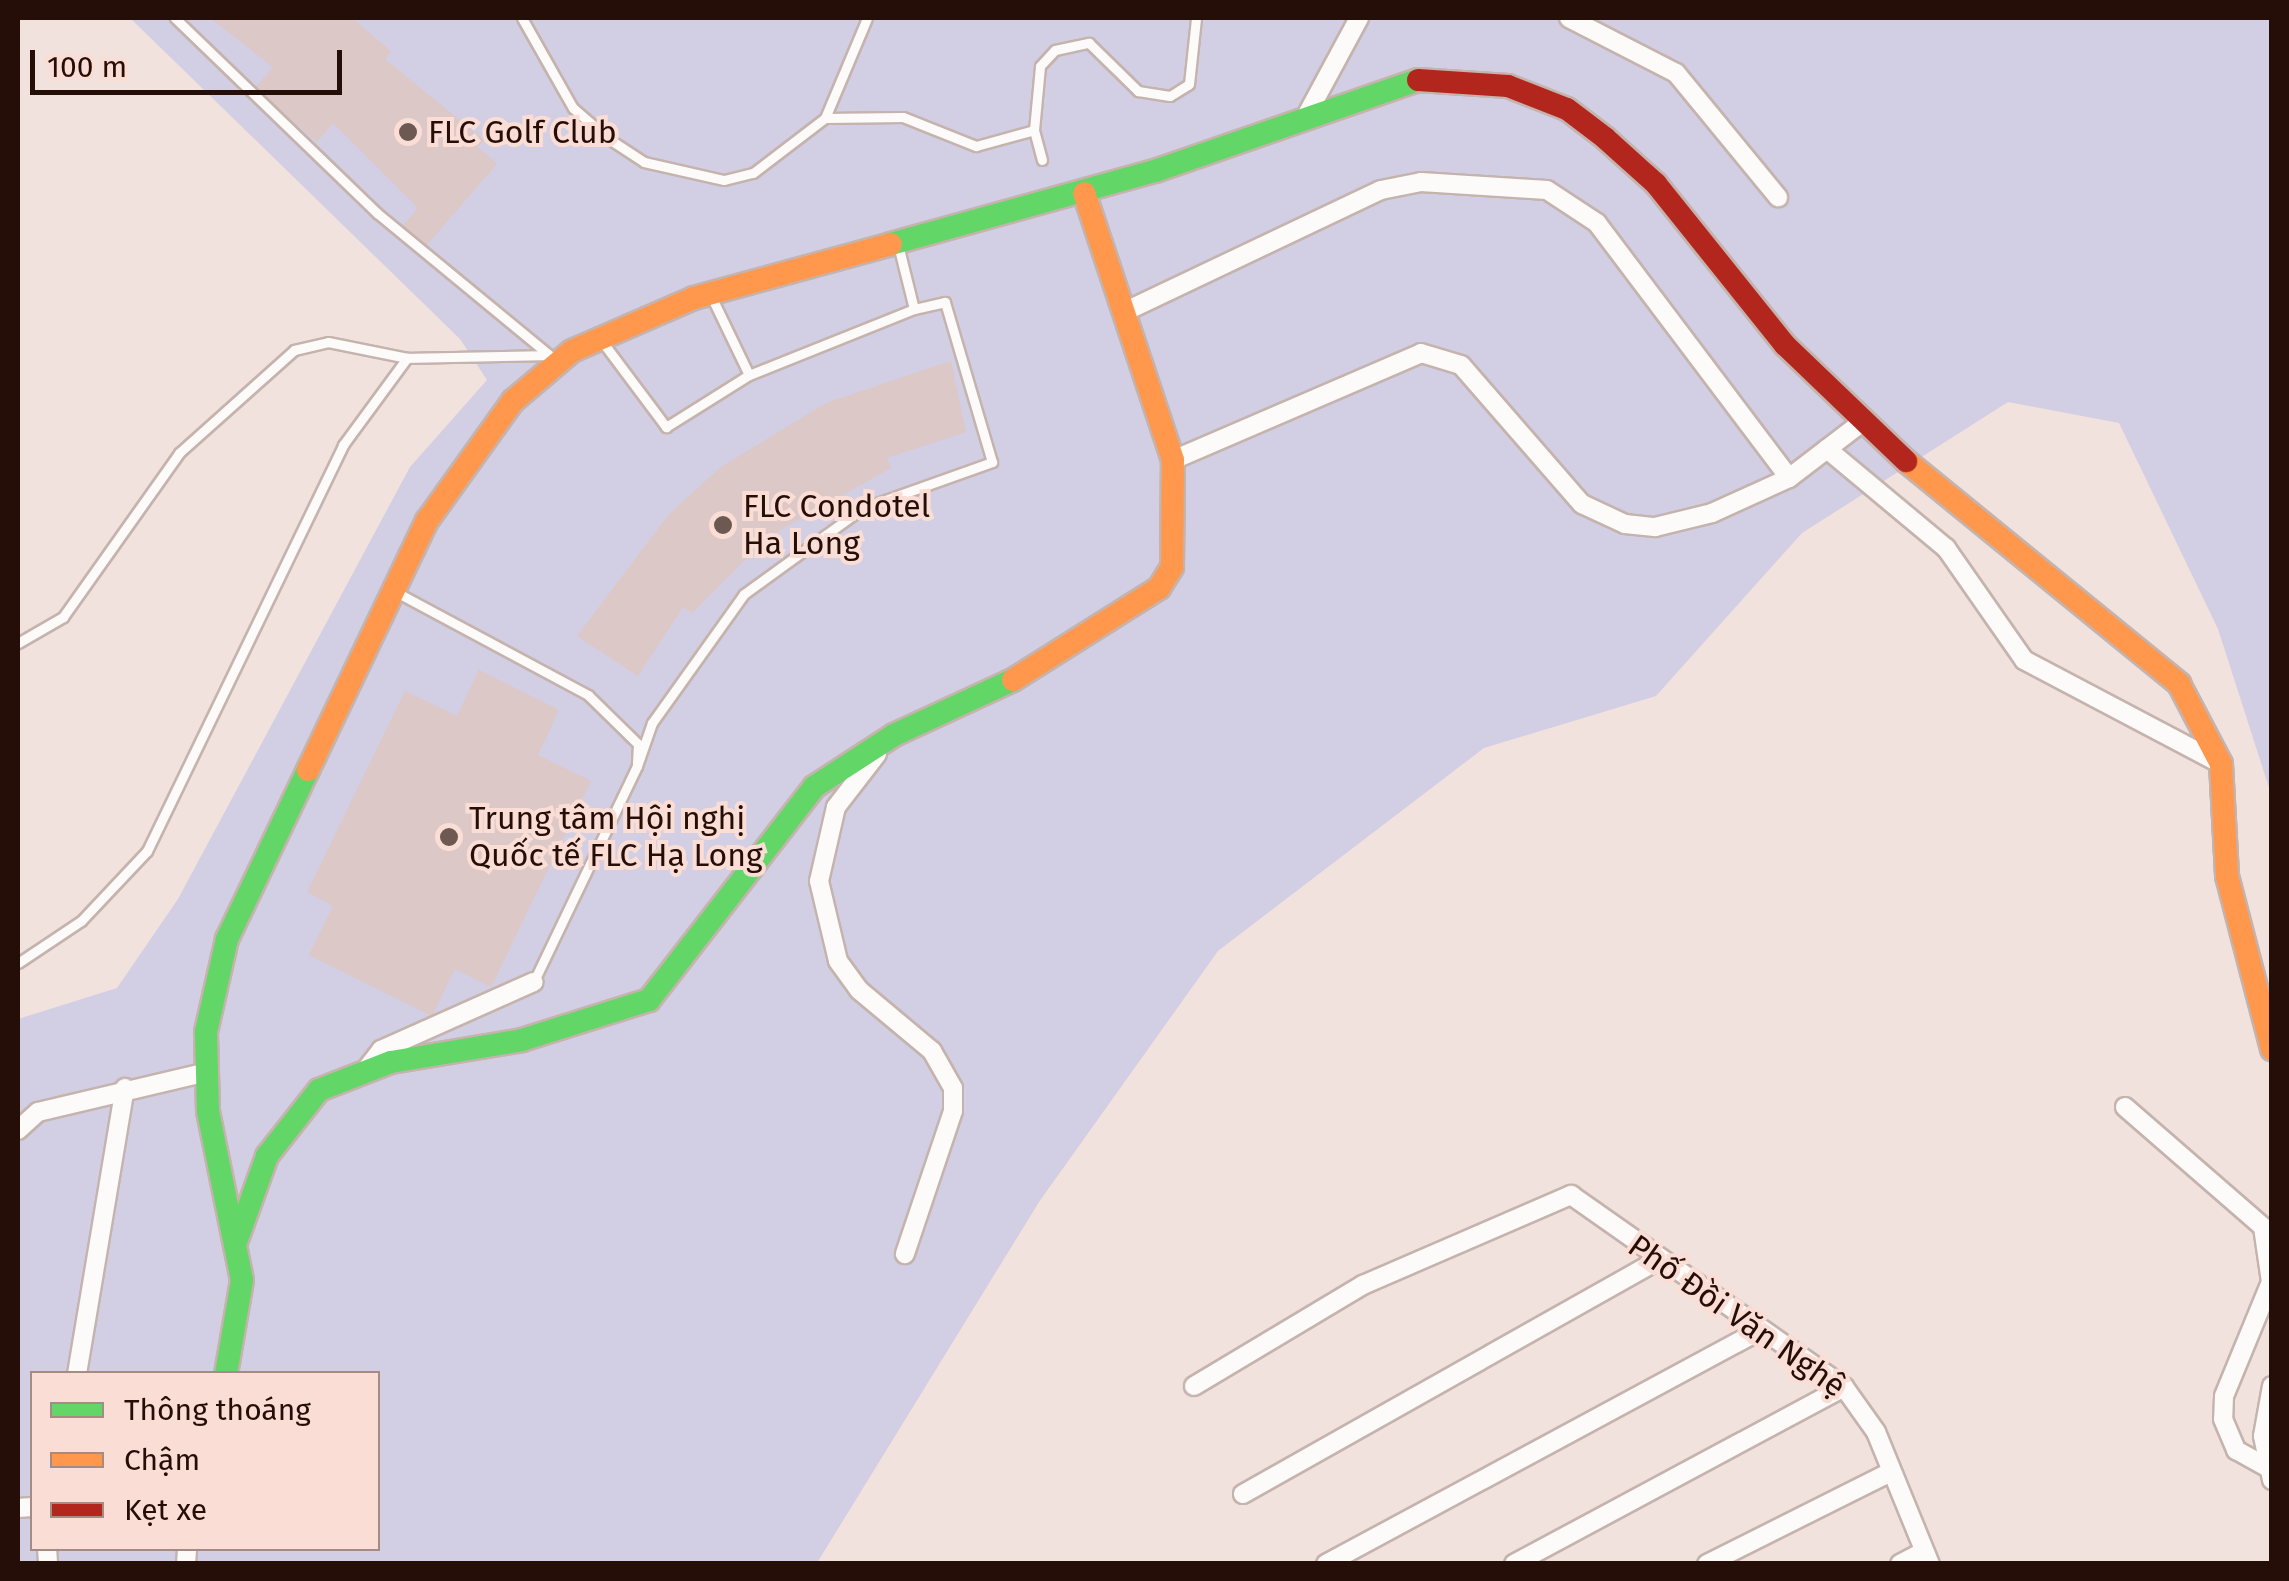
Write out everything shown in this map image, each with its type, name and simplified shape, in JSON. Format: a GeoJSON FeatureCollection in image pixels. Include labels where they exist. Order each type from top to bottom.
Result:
{"type":"FeatureCollection","features":[{"type":"Feature","properties":{"kind":"street"},"geometry":{"type":"LineString","coordinates":[[1305,118],[1359,18]]}},
{"type":"Feature","properties":{"kind":"street"},"geometry":{"type":"LineString","coordinates":[[1569,18],[1676,73],[1778,198]]}},
{"type":"Feature","properties":{"kind":"street"},"geometry":{"type":"LineString","coordinates":[[227,1371],[242,1280],[207,1072],[206,1032],[226,939],[427,521],[502,416],[553,358],[710,294],[1084,193],[1411,80],[1508,86],[1567,109],[1656,184],[1785,345],[1861,424],[2179,684],[2221,764],[2227,876],[2272,1049]]}},
{"type":"Feature","properties":{"kind":"street"},"geometry":{"type":"LineString","coordinates":[[1124,312],[1381,190],[1420,182],[1547,190],[1596,223],[1789,478]]}},
{"type":"Feature","properties":{"kind":"street"},"geometry":{"type":"LineString","coordinates":[[234,1245],[267,1156],[319,1090],[364,1072],[522,1040],[649,1000],[814,787],[894,735],[977,703],[1159,588],[1172,567],[1173,460],[1084,193]]}},
{"type":"Feature","properties":{"kind":"street"},"geometry":{"type":"LineString","coordinates":[[1173,460],[1421,353],[1461,365],[1582,504],[1603,518],[1656,527],[1685,522],[1789,478],[1861,424]]}},
{"type":"Feature","properties":{"kind":"street"},"geometry":{"type":"LineString","coordinates":[[1828,449],[1946,548],[2024,660],[2221,764]]}},
{"type":"Feature","properties":{"kind":"street"},"geometry":{"type":"LineString","coordinates":[[894,735],[836,808],[819,881],[838,961],[858,990],[932,1051],[953,1088],[953,1110],[905,1254]]}},
{"type":"Feature","properties":{"kind":"street"},"geometry":{"type":"LineString","coordinates":[[364,1072],[381,1050],[534,982]]}},
{"type":"Feature","properties":{"kind":"street"},"geometry":{"type":"LineString","coordinates":[[18,1130],[38,1112],[126,1088],[207,1072]]}},
{"type":"Feature","properties":{"kind":"street"},"geometry":{"type":"LineString","coordinates":[[79,1371],[126,1088]]}},
{"type":"Feature","properties":{"kind":"street"},"geometry":{"type":"LineString","coordinates":[[2125,1107],[2263,1227],[2271,1282],[2224,1396],[2223,1419],[2236,1450],[2270,1474]]}},
{"type":"Feature","properties":{"kind":"street","name":"Phố Đồi Văn Nghệ"},"geometry":{"type":"LineString","coordinates":[[1194,1386],[1363,1285],[1571,1195],[1656,1261],[1844,1388],[1876,1432],[1889,1474],[1927,1557]]}},
{"type":"Feature","properties":{"kind":"street"},"geometry":{"type":"LineString","coordinates":[[1243,1494],[1656,1261]]}},
{"type":"Feature","properties":{"kind":"street"},"geometry":{"type":"LineString","coordinates":[[1326,1564],[1760,1330]]}},
{"type":"Feature","properties":{"kind":"street"},"geometry":{"type":"LineString","coordinates":[[1514,1564],[1844,1388]]}},
{"type":"Feature","properties":{"kind":"street"},"geometry":{"type":"LineString","coordinates":[[2270,1393],[2270,1474]]}},
{"type":"Feature","properties":{"kind":"street"},"geometry":{"type":"LineString","coordinates":[[1707,1564],[1889,1474]]}},
{"type":"Feature","properties":{"kind":"street"},"geometry":{"type":"LineString","coordinates":[[1900,1564],[1927,1557]]}},
{"type":"Feature","properties":{"kind":"lane"},"geometry":{"type":"LineString","coordinates":[[175,18],[377,213],[553,358]]}},
{"type":"Feature","properties":{"kind":"lane"},"geometry":{"type":"LineString","coordinates":[[522,18],[573,108],[660,168],[692,178],[752,173],[825,118],[867,18]]}},
{"type":"Feature","properties":{"kind":"lane"},"geometry":{"type":"LineString","coordinates":[[1042,160],[1034,130],[1040,66],[1056,50],[1089,44],[1138,91],[1170,96],[1190,84],[1196,18]]}},
{"type":"Feature","properties":{"kind":"lane"},"geometry":{"type":"LineString","coordinates":[[825,118],[903,118],[976,146],[1034,130]]}},
{"type":"Feature","properties":{"kind":"lane"},"geometry":{"type":"LineString","coordinates":[[898,244],[914,309]]}},
{"type":"Feature","properties":{"kind":"lane"},"geometry":{"type":"LineString","coordinates":[[710,294],[749,375]]}},
{"type":"Feature","properties":{"kind":"lane"},"geometry":{"type":"LineString","coordinates":[[534,982],[637,766],[652,723],[744,594],[863,508],[992,462],[945,302],[914,309],[749,375],[666,427],[600,338]]}},
{"type":"Feature","properties":{"kind":"lane"},"geometry":{"type":"LineString","coordinates":[[18,643],[63,617],[179,453],[294,350],[328,342],[407,358],[553,358]]}},
{"type":"Feature","properties":{"kind":"lane"},"geometry":{"type":"LineString","coordinates":[[18,963],[81,921],[148,851],[343,445],[407,358]]}},
{"type":"Feature","properties":{"kind":"lane"},"geometry":{"type":"LineString","coordinates":[[394,590],[588,695],[632,732],[637,766]]}},
{"type":"Feature","properties":{"kind":"shaded area"},"geometry":{"type":"Polygon","coordinates":[[[130,18],[2271,18],[2271,794],[2218,629],[2119,423],[2008,402],[1802,533],[1656,696],[1484,748],[1218,951],[1039,1202],[817,1563],[18,1563],[18,1019],[117,988],[178,899],[410,467],[487,380],[460,339],[130,18]]]}},
{"type":"Feature","properties":{"kind":"building","name":"FLC Golf Club"},"geometry":{"type":"Polygon","coordinates":[[[210,18],[352,18],[391,51],[385,59],[484,140],[478,147],[497,164],[424,248],[401,228],[418,208],[333,123],[317,142],[255,88],[273,67],[210,18]]]}},
{"type":"Feature","properties":{"kind":"building","name":"FLC Condotel Ha Long"},"geometry":{"type":"Polygon","coordinates":[[[951,361],[966,432],[887,458],[891,468],[768,537],[692,613],[683,607],[638,676],[577,636],[669,514],[721,467],[826,403],[951,361]]]}},
{"type":"Feature","properties":{"kind":"building","name":"Trung tâm Hội nghị Quốc tế FLC Hạ Long"},"geometry":{"type":"Polygon","coordinates":[[[479,670],[559,710],[538,755],[591,781],[491,987],[455,969],[432,1016],[309,955],[333,906],[307,892],[405,691],[457,716],[479,670]]]}},
{"type":"Feature","properties":{"kind":"traffic: fast"},"geometry":{"type":"LineString","coordinates":[[891,244],[1155,171],[1418,80]]}},
{"type":"Feature","properties":{"kind":"traffic: fast"},"geometry":{"type":"LineString","coordinates":[[235,1245],[267,1156],[319,1090],[391,1062],[522,1040],[649,1000],[814,787],[894,735],[1013,680]]}},
{"type":"Feature","properties":{"kind":"traffic: fast"},"geometry":{"type":"LineString","coordinates":[[227,1371],[242,1280],[208,1111],[206,1032],[227,939],[308,770]]}},
{"type":"Feature","properties":{"kind":"traffic: slow"},"geometry":{"type":"LineString","coordinates":[[1013,680],[1159,588],[1172,567],[1173,460],[1084,193]]}},
{"type":"Feature","properties":{"kind":"traffic: slow"},"geometry":{"type":"LineString","coordinates":[[308,770],[427,521],[513,401],[572,351],[694,298],[891,244]]}},
{"type":"Feature","properties":{"kind":"traffic: slow"},"geometry":{"type":"LineString","coordinates":[[1906,461],[2179,684],[2221,764],[2227,876],[2272,1049]]}},
{"type":"Feature","properties":{"kind":"traffic: jam"},"geometry":{"type":"LineString","coordinates":[[1418,80],[1508,86],[1567,109],[1605,138],[1656,184],[1785,345],[1906,461]]}},
{"type":"Feature","properties":{"kind":"place","name":"FLC Golf Club"},"geometry":{"type":"Point","coordinates":[408,132]}},
{"type":"Feature","properties":{"kind":"place","name":"FLC Condotel Ha Long"},"geometry":{"type":"Point","coordinates":[723,525]}},
{"type":"Feature","properties":{"kind":"place","name":"Trung tâm Hội nghị Quốc tế FLC Hạ Long"},"geometry":{"type":"Point","coordinates":[449,837]}}]}
